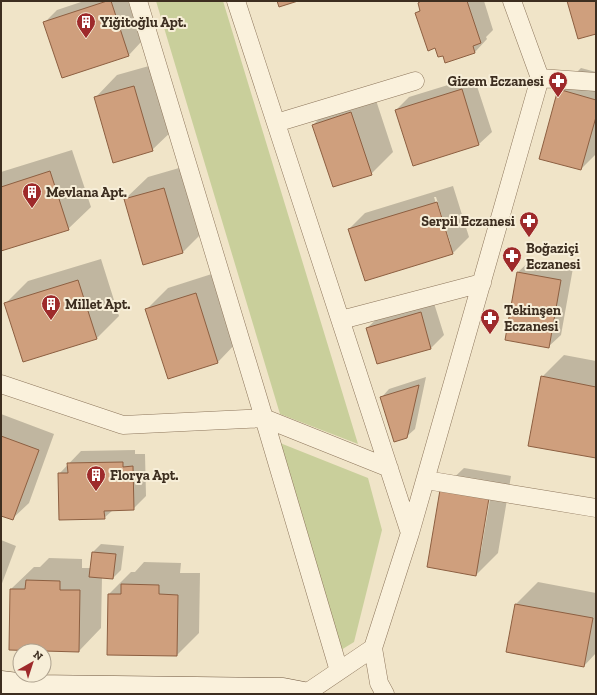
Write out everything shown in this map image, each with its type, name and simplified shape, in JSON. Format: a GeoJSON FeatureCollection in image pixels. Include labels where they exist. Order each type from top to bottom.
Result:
{"type":"FeatureCollection","features":[{"type":"Feature","properties":{"kind":"main road"},"geometry":{"type":"LineString","coordinates":[[1,682],[34,686],[283,689],[309,694]]}},
{"type":"Feature","properties":{"kind":"street"},"geometry":{"type":"LineString","coordinates":[[138,1],[339,671]]}},
{"type":"Feature","properties":{"kind":"street"},"geometry":{"type":"LineString","coordinates":[[236,1],[410,533]]}},
{"type":"Feature","properties":{"kind":"street"},"geometry":{"type":"LineString","coordinates":[[385,694],[379,683],[373,648],[426,480],[540,78],[512,1]]}},
{"type":"Feature","properties":{"kind":"street"},"geometry":{"type":"LineString","coordinates":[[540,78],[596,82]]}},
{"type":"Feature","properties":{"kind":"street"},"geometry":{"type":"LineString","coordinates":[[276,123],[416,81]]}},
{"type":"Feature","properties":{"kind":"street"},"geometry":{"type":"LineString","coordinates":[[341,320],[482,283]]}},
{"type":"Feature","properties":{"kind":"street"},"geometry":{"type":"LineString","coordinates":[[1,383],[123,425],[264,418],[389,468]]}},
{"type":"Feature","properties":{"kind":"street"},"geometry":{"type":"LineString","coordinates":[[426,480],[596,508]]}},
{"type":"Feature","properties":{"kind":"street"},"geometry":{"type":"LineString","coordinates":[[306,694],[373,648]]}},
{"type":"Feature","properties":{"kind":"green space"},"geometry":{"type":"Polygon","coordinates":[[[156,1],[223,1],[358,444],[280,414],[156,1]]]}},
{"type":"Feature","properties":{"kind":"green space"},"geometry":{"type":"Polygon","coordinates":[[[280,443],[368,478],[382,530],[354,642],[341,650],[280,443]]]}},
{"type":"Feature","properties":{"kind":"building","name":"Yiğitoğlu Apt."},"geometry":{"type":"Polygon","coordinates":[[[111,1],[129,56],[62,78],[43,22],[111,1]]]}},
{"type":"Feature","properties":{"kind":"building"},"geometry":{"type":"Polygon","coordinates":[[[277,1],[298,1],[279,7],[277,1]]]}},
{"type":"Feature","properties":{"kind":"building"},"geometry":{"type":"Polygon","coordinates":[[[421,1],[467,1],[481,43],[473,46],[475,53],[445,63],[443,56],[438,57],[435,48],[428,51],[415,13],[420,11],[418,3],[421,1]]]}},
{"type":"Feature","properties":{"kind":"building"},"geometry":{"type":"Polygon","coordinates":[[[567,1],[596,1],[596,34],[578,39],[567,1]]]}},
{"type":"Feature","properties":{"kind":"building"},"geometry":{"type":"Polygon","coordinates":[[[134,86],[153,151],[113,163],[94,97],[134,86]]]}},
{"type":"Feature","properties":{"kind":"building"},"geometry":{"type":"Polygon","coordinates":[[[462,89],[479,145],[413,166],[395,110],[462,89]]]}},
{"type":"Feature","properties":{"kind":"building"},"geometry":{"type":"Polygon","coordinates":[[[558,89],[596,100],[596,117],[581,170],[539,159],[558,89]]]}},
{"type":"Feature","properties":{"kind":"building"},"geometry":{"type":"Polygon","coordinates":[[[351,112],[372,175],[333,187],[312,125],[351,112]]]}},
{"type":"Feature","properties":{"kind":"building","name":"Mevlana Apt."},"geometry":{"type":"Polygon","coordinates":[[[50,171],[69,230],[1,251],[1,187],[50,171]]]}},
{"type":"Feature","properties":{"kind":"building"},"geometry":{"type":"Polygon","coordinates":[[[164,188],[183,253],[143,265],[124,199],[164,188]]]}},
{"type":"Feature","properties":{"kind":"building"},"geometry":{"type":"Polygon","coordinates":[[[437,202],[453,254],[365,281],[348,229],[437,202]]]}},
{"type":"Feature","properties":{"kind":"building"},"geometry":{"type":"Polygon","coordinates":[[[517,272],[561,280],[549,348],[505,340],[517,272]]]}},
{"type":"Feature","properties":{"kind":"building","name":"Millet Apt."},"geometry":{"type":"Polygon","coordinates":[[[78,280],[97,339],[23,362],[4,303],[78,280]]]}},
{"type":"Feature","properties":{"kind":"building"},"geometry":{"type":"Polygon","coordinates":[[[196,293],[218,363],[168,379],[145,309],[196,293]]]}},
{"type":"Feature","properties":{"kind":"building"},"geometry":{"type":"Polygon","coordinates":[[[421,312],[431,349],[377,364],[366,328],[421,312]]]}},
{"type":"Feature","properties":{"kind":"building"},"geometry":{"type":"Polygon","coordinates":[[[541,376],[596,387],[596,458],[528,446],[541,376]]]}},
{"type":"Feature","properties":{"kind":"building"},"geometry":{"type":"Polygon","coordinates":[[[419,385],[407,438],[394,442],[380,397],[419,385]]]}},
{"type":"Feature","properties":{"kind":"building"},"geometry":{"type":"Polygon","coordinates":[[[1,436],[39,450],[13,520],[1,516],[1,436]]]}},
{"type":"Feature","properties":{"kind":"building","name":"Florya Apt."},"geometry":{"type":"Polygon","coordinates":[[[123,462],[123,467],[133,466],[134,510],[104,511],[105,519],[59,520],[58,473],[68,473],[67,463],[123,462]]]}},
{"type":"Feature","properties":{"kind":"building"},"geometry":{"type":"Polygon","coordinates":[[[440,490],[489,498],[476,576],[427,567],[440,490]]]}},
{"type":"Feature","properties":{"kind":"building"},"geometry":{"type":"Polygon","coordinates":[[[92,552],[116,554],[113,579],[89,577],[92,552]]]}},
{"type":"Feature","properties":{"kind":"building"},"geometry":{"type":"Polygon","coordinates":[[[26,580],[60,581],[60,590],[80,590],[79,652],[52,651],[52,643],[12,643],[12,650],[9,650],[10,589],[25,589],[26,580]]]}},
{"type":"Feature","properties":{"kind":"building"},"geometry":{"type":"Polygon","coordinates":[[[121,584],[159,585],[159,594],[178,595],[177,656],[107,655],[108,594],[121,594],[121,584]]]}},
{"type":"Feature","properties":{"kind":"building"},"geometry":{"type":"Polygon","coordinates":[[[515,604],[593,618],[584,667],[506,652],[515,604]]]}},
{"type":"Feature","properties":{"kind":"place","name":"Yiğitoğlu Apt."},"geometry":{"type":"Point","coordinates":[86,39]}},
{"type":"Feature","properties":{"kind":"place","name":"Gizem Eczanesi"},"geometry":{"type":"Point","coordinates":[558,98]}},
{"type":"Feature","properties":{"kind":"place","name":"Mevlana Apt."},"geometry":{"type":"Point","coordinates":[32,209]}},
{"type":"Feature","properties":{"kind":"place","name":"Serpil Eczanesi"},"geometry":{"type":"Point","coordinates":[529,238]}},
{"type":"Feature","properties":{"kind":"place","name":"Boğaziçi Eczanesi"},"geometry":{"type":"Point","coordinates":[512,273]}},
{"type":"Feature","properties":{"kind":"place","name":"Millet Apt."},"geometry":{"type":"Point","coordinates":[51,321]}},
{"type":"Feature","properties":{"kind":"place","name":"Tekinşen Eczanesi"},"geometry":{"type":"Point","coordinates":[490,335]}},
{"type":"Feature","properties":{"kind":"place","name":"Florya Apt."},"geometry":{"type":"Point","coordinates":[96,492]}}]}
